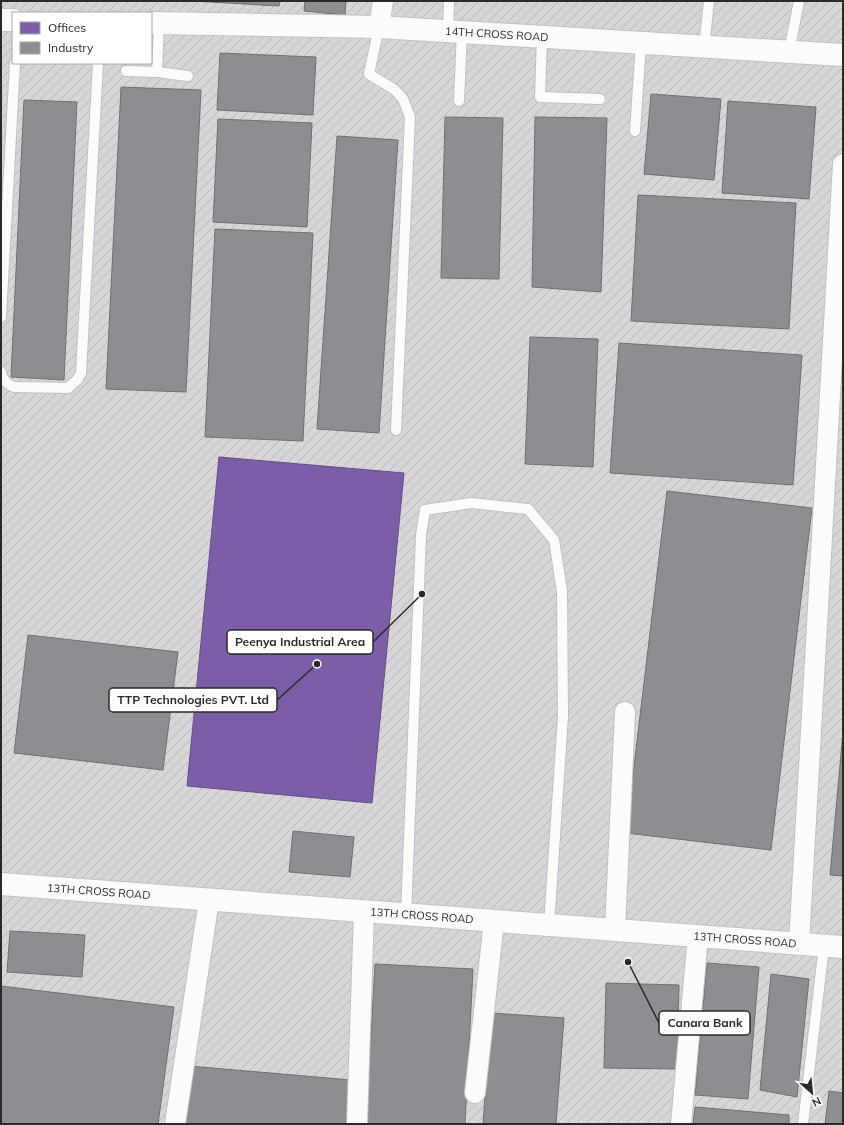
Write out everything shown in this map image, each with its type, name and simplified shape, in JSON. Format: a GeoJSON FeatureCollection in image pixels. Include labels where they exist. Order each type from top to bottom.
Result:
{"type":"FeatureCollection","features":[{"type":"Feature","properties":{"kind":"street"},"geometry":{"type":"LineString","coordinates":[[379,27],[383,1]]}},
{"type":"Feature","properties":{"kind":"street"},"geometry":{"type":"LineString","coordinates":[[1,20],[12,20]]}},
{"type":"Feature","properties":{"kind":"street","name":"14TH CROSS ROAD"},"geometry":{"type":"LineString","coordinates":[[155,23],[379,27],[843,55]]}},
{"type":"Feature","properties":{"kind":"street"},"geometry":{"type":"LineString","coordinates":[[799,944],[843,164]]}},
{"type":"Feature","properties":{"kind":"street"},"geometry":{"type":"LineString","coordinates":[[615,930],[625,712]]}},
{"type":"Feature","properties":{"kind":"street","name":"13TH CROSS ROAD"},"geometry":{"type":"LineString","coordinates":[[1,884],[833,947]]}},
{"type":"Feature","properties":{"kind":"street"},"geometry":{"type":"LineString","coordinates":[[175,1124],[209,900]]}},
{"type":"Feature","properties":{"kind":"street"},"geometry":{"type":"LineString","coordinates":[[356,1124],[364,911]]}},
{"type":"Feature","properties":{"kind":"street"},"geometry":{"type":"LineString","coordinates":[[475,1093],[494,921]]}},
{"type":"Feature","properties":{"kind":"street"},"geometry":{"type":"LineString","coordinates":[[681,1124],[698,936]]}},
{"type":"Feature","properties":{"kind":"lane"},"geometry":{"type":"LineString","coordinates":[[449,1],[455,32],[459,101]]}},
{"type":"Feature","properties":{"kind":"lane"},"geometry":{"type":"LineString","coordinates":[[704,47],[709,1]]}},
{"type":"Feature","properties":{"kind":"lane"},"geometry":{"type":"LineString","coordinates":[[789,52],[799,1]]}},
{"type":"Feature","properties":{"kind":"lane"},"geometry":{"type":"LineString","coordinates":[[155,23],[157,72]]}},
{"type":"Feature","properties":{"kind":"lane"},"geometry":{"type":"LineString","coordinates":[[379,27],[369,74],[395,90],[403,99],[410,117],[396,430]]}},
{"type":"Feature","properties":{"kind":"lane"},"geometry":{"type":"LineString","coordinates":[[542,37],[540,97],[600,99]]}},
{"type":"Feature","properties":{"kind":"lane"},"geometry":{"type":"LineString","coordinates":[[635,131],[640,43]]}},
{"type":"Feature","properties":{"kind":"lane"},"geometry":{"type":"LineString","coordinates":[[1,317],[15,64]]}},
{"type":"Feature","properties":{"kind":"lane"},"geometry":{"type":"LineString","coordinates":[[1,372],[2,377],[7,384],[14,387],[68,388],[77,380],[81,373],[98,64]]}},
{"type":"Feature","properties":{"kind":"lane"},"geometry":{"type":"LineString","coordinates":[[126,70],[188,76]]}},
{"type":"Feature","properties":{"kind":"lane"},"geometry":{"type":"LineString","coordinates":[[406,915],[421,535],[425,510],[471,503],[528,509],[554,540],[562,591],[563,716],[549,925]]}},
{"type":"Feature","properties":{"kind":"lane"},"geometry":{"type":"LineString","coordinates":[[803,1124],[833,947]]}},
{"type":"Feature","properties":{"kind":"shaded area"},"geometry":{"type":"Polygon","coordinates":[[[1,1],[843,1],[843,1124],[1,1124],[1,1]]]}},
{"type":"Feature","properties":{"kind":"building: Offices"},"geometry":{"type":"Polygon","coordinates":[[[219,457],[404,473],[372,803],[187,786],[219,457]]]}},
{"type":"Feature","properties":{"kind":"building: Industry"},"geometry":{"type":"Polygon","coordinates":[[[193,1],[280,1],[279,6],[193,1]]]}},
{"type":"Feature","properties":{"kind":"building: Industry"},"geometry":{"type":"Polygon","coordinates":[[[305,1],[346,1],[345,15],[304,11],[305,1]]]}},
{"type":"Feature","properties":{"kind":"building: Industry"},"geometry":{"type":"Polygon","coordinates":[[[220,53],[316,57],[313,115],[217,110],[220,53]]]}},
{"type":"Feature","properties":{"kind":"building: Industry"},"geometry":{"type":"Polygon","coordinates":[[[121,87],[201,90],[186,392],[106,389],[121,87]]]}},
{"type":"Feature","properties":{"kind":"building: Industry"},"geometry":{"type":"Polygon","coordinates":[[[651,94],[721,99],[714,180],[644,174],[651,94]]]}},
{"type":"Feature","properties":{"kind":"building: Industry"},"geometry":{"type":"Polygon","coordinates":[[[24,100],[77,102],[64,380],[11,377],[24,100]]]}},
{"type":"Feature","properties":{"kind":"building: Industry"},"geometry":{"type":"Polygon","coordinates":[[[728,101],[816,107],[809,199],[722,193],[728,101]]]}},
{"type":"Feature","properties":{"kind":"building: Industry"},"geometry":{"type":"Polygon","coordinates":[[[445,117],[503,118],[499,279],[441,278],[445,117]]]}},
{"type":"Feature","properties":{"kind":"building: Industry"},"geometry":{"type":"Polygon","coordinates":[[[535,117],[607,118],[601,292],[532,287],[535,117]]]}},
{"type":"Feature","properties":{"kind":"building: Industry"},"geometry":{"type":"Polygon","coordinates":[[[218,119],[312,123],[307,227],[213,222],[218,119]]]}},
{"type":"Feature","properties":{"kind":"building: Industry"},"geometry":{"type":"Polygon","coordinates":[[[337,136],[398,140],[379,433],[317,429],[337,136]]]}},
{"type":"Feature","properties":{"kind":"building: Industry"},"geometry":{"type":"Polygon","coordinates":[[[638,195],[796,203],[789,329],[631,321],[638,195]]]}},
{"type":"Feature","properties":{"kind":"building: Industry"},"geometry":{"type":"Polygon","coordinates":[[[215,229],[313,233],[303,441],[205,437],[215,229]]]}},
{"type":"Feature","properties":{"kind":"building: Industry"},"geometry":{"type":"Polygon","coordinates":[[[530,337],[598,339],[593,467],[525,464],[530,337]]]}},
{"type":"Feature","properties":{"kind":"building: Industry"},"geometry":{"type":"Polygon","coordinates":[[[619,343],[802,355],[793,485],[610,473],[619,343]]]}},
{"type":"Feature","properties":{"kind":"building: Industry"},"geometry":{"type":"Polygon","coordinates":[[[667,491],[812,508],[771,850],[626,833],[667,491]]]}},
{"type":"Feature","properties":{"kind":"building: Industry"},"geometry":{"type":"Polygon","coordinates":[[[28,635],[178,652],[163,770],[14,753],[28,635]]]}},
{"type":"Feature","properties":{"kind":"building: Industry"},"geometry":{"type":"Polygon","coordinates":[[[843,732],[843,876],[830,875],[843,732]]]}},
{"type":"Feature","properties":{"kind":"building: Industry"},"geometry":{"type":"Polygon","coordinates":[[[293,831],[354,837],[350,877],[289,872],[293,831]]]}},
{"type":"Feature","properties":{"kind":"building: Industry"},"geometry":{"type":"Polygon","coordinates":[[[10,931],[85,935],[82,977],[7,972],[10,931]]]}},
{"type":"Feature","properties":{"kind":"building: Industry"},"geometry":{"type":"Polygon","coordinates":[[[707,963],[759,967],[748,1099],[695,1095],[707,963]]]}},
{"type":"Feature","properties":{"kind":"building: Industry"},"geometry":{"type":"Polygon","coordinates":[[[375,964],[473,969],[465,1124],[366,1124],[375,964]]]}},
{"type":"Feature","properties":{"kind":"building: Industry"},"geometry":{"type":"Polygon","coordinates":[[[771,974],[809,979],[797,1097],[760,1090],[771,974]]]}},
{"type":"Feature","properties":{"kind":"building: Industry"},"geometry":{"type":"Polygon","coordinates":[[[606,983],[679,985],[677,1069],[604,1068],[606,983]]]}},
{"type":"Feature","properties":{"kind":"building: Industry"},"geometry":{"type":"Polygon","coordinates":[[[1,986],[174,1007],[158,1124],[1,1124],[1,986]]]}},
{"type":"Feature","properties":{"kind":"building: Industry"},"geometry":{"type":"Polygon","coordinates":[[[491,1013],[564,1018],[556,1124],[483,1124],[491,1013]]]}},
{"type":"Feature","properties":{"kind":"building: Industry"},"geometry":{"type":"Polygon","coordinates":[[[189,1066],[351,1080],[347,1124],[183,1124],[189,1066]]]}},
{"type":"Feature","properties":{"kind":"building: Industry"},"geometry":{"type":"Polygon","coordinates":[[[829,1091],[843,1093],[843,1124],[825,1124],[829,1091]]]}},
{"type":"Feature","properties":{"kind":"building: Industry"},"geometry":{"type":"Polygon","coordinates":[[[695,1107],[789,1115],[789,1124],[693,1124],[695,1107]]]}},
{"type":"Feature","properties":{"kind":"place","name":"Peenya Industrial Area"},"geometry":{"type":"Point","coordinates":[422,594]}},
{"type":"Feature","properties":{"kind":"place","name":"TTP Technologies PVT. Ltd"},"geometry":{"type":"Point","coordinates":[317,664]}},
{"type":"Feature","properties":{"kind":"place","name":"Canara Bank"},"geometry":{"type":"Point","coordinates":[628,962]}}]}
